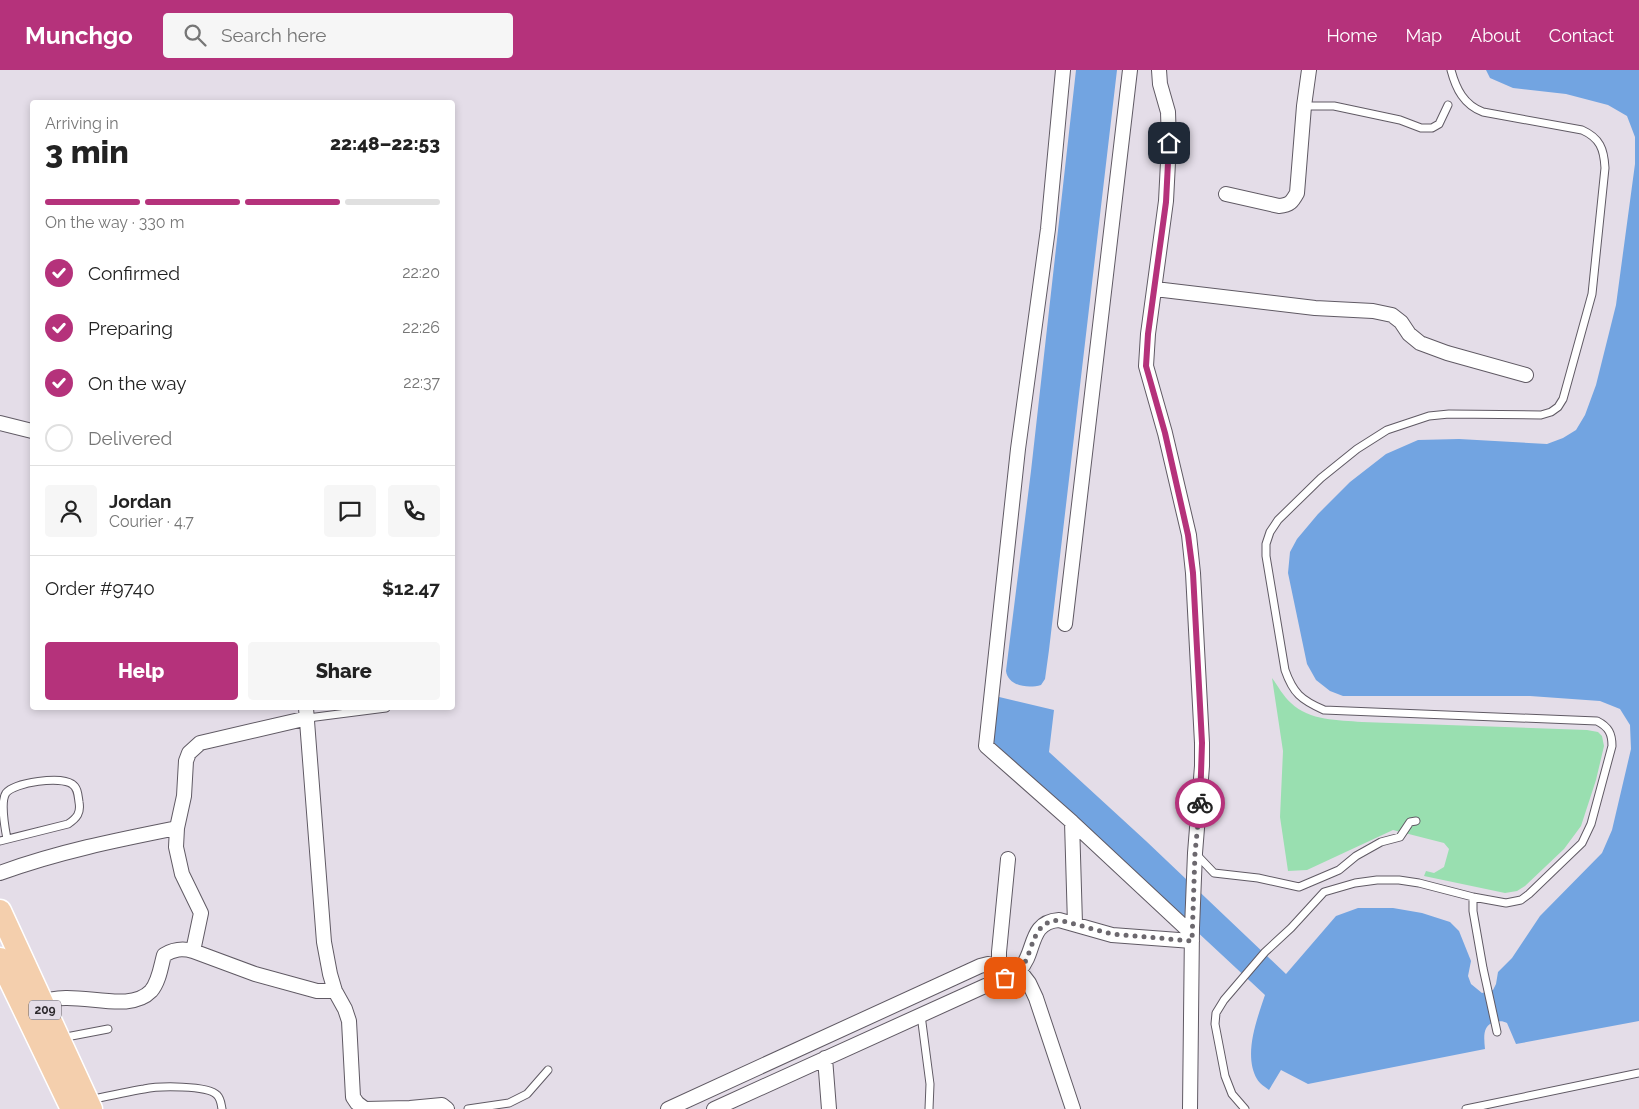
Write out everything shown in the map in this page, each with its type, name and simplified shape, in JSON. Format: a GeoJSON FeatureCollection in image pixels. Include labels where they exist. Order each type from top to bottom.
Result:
{"type":"FeatureCollection","features":[{"type":"Feature","properties":{"kind":"main road","name":"209"},"geometry":{"type":"LineString","coordinates":[[0,911],[58,1039],[83,1106]]}},
{"type":"Feature","properties":{"kind":"main road","name":"209"},"geometry":{"type":"LineString","coordinates":[[0,959],[83,1106]]}},
{"type":"Feature","properties":{"kind":"street"},"geometry":{"type":"LineString","coordinates":[[1063,70],[1048,229],[1018,449],[986,746],[1072,822],[1192,934]]}},
{"type":"Feature","properties":{"kind":"street"},"geometry":{"type":"LineString","coordinates":[[1065,624],[1130,70]]}},
{"type":"Feature","properties":{"kind":"street"},"geometry":{"type":"LineString","coordinates":[[1159,70],[1160,84],[1168,112],[1169,143],[1166,202],[1148,334],[1146,366],[1178,488],[1188,535],[1193,573],[1202,766],[1195,853],[1192,934],[1190,1109]]}},
{"type":"Feature","properties":{"kind":"street"},"geometry":{"type":"LineString","coordinates":[[1226,194],[1280,206],[1292,202],[1297,193],[1309,70]]}},
{"type":"Feature","properties":{"kind":"street"},"geometry":{"type":"LineString","coordinates":[[1155,289],[1315,308],[1373,311],[1392,315],[1420,343],[1447,353],[1526,375]]}},
{"type":"Feature","properties":{"kind":"street"},"geometry":{"type":"LineString","coordinates":[[0,423],[30,430]]}},
{"type":"Feature","properties":{"kind":"street"},"geometry":{"type":"LineString","coordinates":[[193,951],[200,913],[182,874],[176,847],[177,828],[184,796],[186,760],[189,753],[200,744],[307,713],[324,942],[335,991],[349,1021],[354,1097],[357,1103],[365,1109],[442,1105],[447,1109]]}},
{"type":"Feature","properties":{"kind":"street"},"geometry":{"type":"LineString","coordinates":[[1072,822],[1075,924]]}},
{"type":"Feature","properties":{"kind":"street"},"geometry":{"type":"LineString","coordinates":[[0,873],[113,841],[177,828]]}},
{"type":"Feature","properties":{"kind":"street"},"geometry":{"type":"LineString","coordinates":[[1002,972],[1008,859]]}},
{"type":"Feature","properties":{"kind":"street"},"geometry":{"type":"LineString","coordinates":[[714,1109],[921,1015],[1002,972],[1019,970],[1042,925],[1051,921],[1059,920],[1112,934],[1192,934]]}},
{"type":"Feature","properties":{"kind":"street"},"geometry":{"type":"LineString","coordinates":[[41,1003],[59,997],[127,1002],[140,999],[151,991],[158,978],[164,955],[174,950],[186,949],[255,974],[317,991],[335,991]]}},
{"type":"Feature","properties":{"kind":"street"},"geometry":{"type":"LineString","coordinates":[[668,1109],[980,966],[988,964],[1002,972]]}},
{"type":"Feature","properties":{"kind":"street"},"geometry":{"type":"LineString","coordinates":[[1019,970],[1029,983],[1036,998],[1073,1109]]}},
{"type":"Feature","properties":{"kind":"street"},"geometry":{"type":"LineString","coordinates":[[825,1058],[829,1109]]}},
{"type":"Feature","properties":{"kind":"lane"},"geometry":{"type":"LineString","coordinates":[[1245,1109],[1232,1094],[1226,1076],[1215,1024],[1216,1013],[1224,1000],[1265,952],[1291,928],[1324,892],[1338,886],[1377,880],[1399,880],[1419,883],[1473,898],[1506,903],[1521,900],[1582,843],[1591,824],[1612,746],[1610,731],[1606,725],[1598,721],[1324,710],[1300,698],[1290,685],[1285,670],[1266,556],[1266,544],[1270,532],[1278,520],[1321,478],[1357,449],[1387,430],[1429,416],[1449,414],[1541,415],[1551,412],[1558,407],[1563,399],[1592,294],[1605,168],[1604,156],[1593,135],[1582,130],[1483,112],[1473,108],[1464,100],[1455,85],[1451,70]]}},
{"type":"Feature","properties":{"kind":"lane"},"geometry":{"type":"LineString","coordinates":[[1304,106],[1334,106],[1400,120],[1421,128],[1432,128],[1440,124],[1448,104]]}},
{"type":"Feature","properties":{"kind":"lane"},"geometry":{"type":"LineString","coordinates":[[307,713],[354,710]]}},
{"type":"Feature","properties":{"kind":"lane"},"geometry":{"type":"LineString","coordinates":[[62,780],[71,783],[76,788],[80,809],[75,819],[68,824],[3,840],[2,803],[5,794],[12,788],[29,782],[62,780]]}},
{"type":"Feature","properties":{"kind":"lane"},"geometry":{"type":"LineString","coordinates":[[1195,853],[1214,873],[1258,878],[1299,887],[1339,870],[1356,856],[1381,842],[1400,837],[1410,822],[1416,821]]}},
{"type":"Feature","properties":{"kind":"lane"},"geometry":{"type":"LineString","coordinates":[[1473,898],[1473,910],[1483,968],[1497,1032]]}},
{"type":"Feature","properties":{"kind":"lane"},"geometry":{"type":"LineString","coordinates":[[921,1015],[930,1084],[929,1109]]}},
{"type":"Feature","properties":{"kind":"lane"},"geometry":{"type":"LineString","coordinates":[[58,1039],[108,1029]]}},
{"type":"Feature","properties":{"kind":"lane"},"geometry":{"type":"LineString","coordinates":[[468,1109],[510,1103],[527,1094],[548,1070]]}},
{"type":"Feature","properties":{"kind":"lane"},"geometry":{"type":"LineString","coordinates":[[1466,1109],[1639,1073]]}},
{"type":"Feature","properties":{"kind":"lane"},"geometry":{"type":"LineString","coordinates":[[83,1106],[146,1088],[196,1088],[210,1090],[217,1094],[221,1100],[222,1109]]}},
{"type":"Feature","properties":{"kind":"green space"},"geometry":{"type":"Polygon","coordinates":[[[1272,678],[1291,703],[1299,709],[1315,716],[1334,720],[1598,732],[1602,736],[1604,746],[1596,780],[1581,826],[1564,849],[1525,886],[1517,891],[1505,893],[1424,876],[1426,871],[1434,873],[1444,867],[1449,849],[1444,843],[1393,830],[1307,870],[1288,871],[1280,817],[1283,751],[1272,678]]]}},
{"type":"Feature","properties":{"kind":"water"},"geometry":{"type":"Polygon","coordinates":[[[1076,70],[1117,70],[1045,679],[1041,685],[1030,687],[1019,685],[1010,680],[1006,671],[1031,471],[1076,70]]]}},
{"type":"Feature","properties":{"kind":"water"},"geometry":{"type":"Polygon","coordinates":[[[1486,70],[1639,70],[1639,1021],[1516,1044],[1507,1023],[1495,1022],[1486,1029],[1484,1036],[1485,1049],[1308,1084],[1281,1070],[1269,1090],[1257,1079],[1251,1059],[1253,1037],[1265,995],[990,739],[995,696],[1054,710],[1049,752],[1286,974],[1336,916],[1358,908],[1393,908],[1422,913],[1450,922],[1459,931],[1471,961],[1468,976],[1471,984],[1482,993],[1493,990],[1498,972],[1512,958],[1540,916],[1602,853],[1612,830],[1631,749],[1630,725],[1620,709],[1600,701],[1530,696],[1343,696],[1330,691],[1316,680],[1307,664],[1288,573],[1290,552],[1297,539],[1318,514],[1350,482],[1386,454],[1418,440],[1459,439],[1547,444],[1563,438],[1576,430],[1585,415],[1596,385],[1616,305],[1635,164],[1635,137],[1627,116],[1608,105],[1566,94],[1513,88],[1490,78],[1486,70]]]}},
{"type":"Feature","properties":{"kind":"way so far"},"geometry":{"type":"LineString","coordinates":[[1005,978],[1019,970],[1042,925],[1051,921],[1059,920],[1099,932],[1130,937],[1192,941],[1195,853],[1200,803]]}},
{"type":"Feature","properties":{"kind":"route"},"geometry":{"type":"LineString","coordinates":[[1169,143],[1166,202],[1148,334],[1146,366],[1178,488],[1188,535],[1193,573],[1202,743],[1200,803]]}}]}
